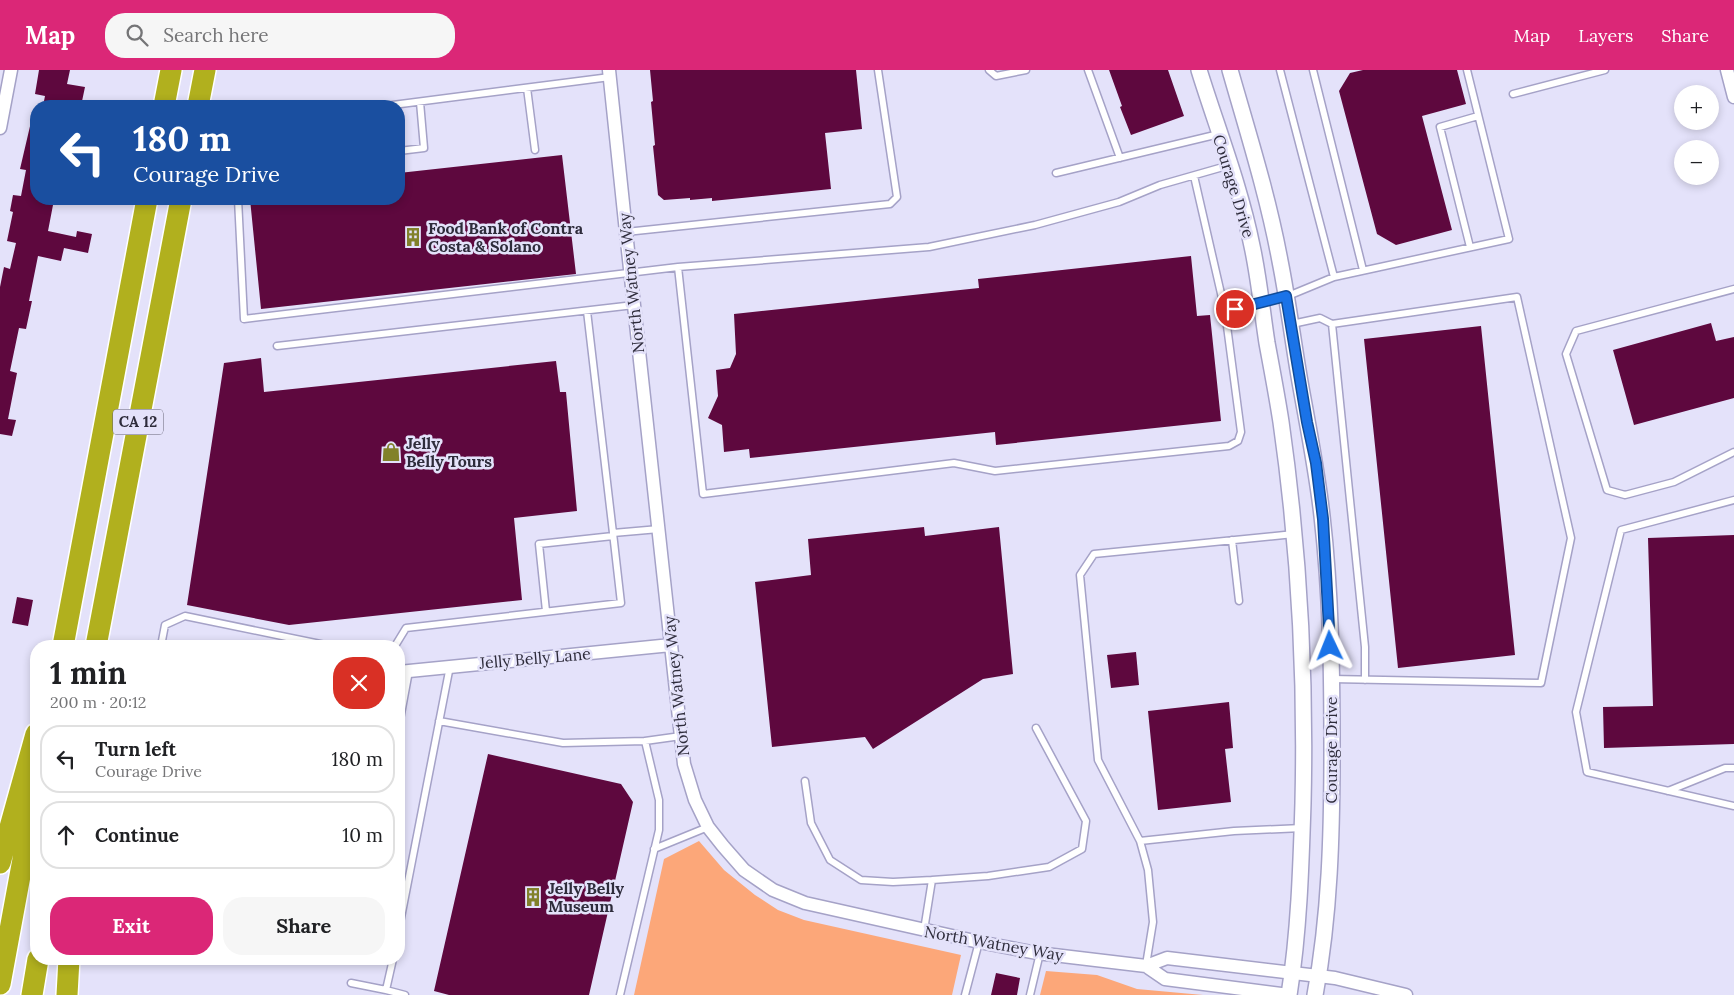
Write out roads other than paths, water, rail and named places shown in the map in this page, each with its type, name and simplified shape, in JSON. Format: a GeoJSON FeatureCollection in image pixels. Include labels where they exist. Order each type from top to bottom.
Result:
{"type":"FeatureCollection","features":[{"type":"Feature","properties":{"kind":"highway"},"geometry":{"type":"LineString","coordinates":[[165,100],[171,70]]}},
{"type":"Feature","properties":{"kind":"highway"},"geometry":{"type":"LineString","coordinates":[[199,100],[205,70]]}},
{"type":"Feature","properties":{"kind":"highway","name":"CA 12"},"geometry":{"type":"LineString","coordinates":[[64,640],[146,205]]}},
{"type":"Feature","properties":{"kind":"highway","name":"CA 12"},"geometry":{"type":"LineString","coordinates":[[97,640],[180,205]]}},
{"type":"Feature","properties":{"kind":"highway"},"geometry":{"type":"LineString","coordinates":[[101,618],[101,640]]}},
{"type":"Feature","properties":{"kind":"highway"},"geometry":{"type":"LineString","coordinates":[[0,863],[30,756]]}},
{"type":"Feature","properties":{"kind":"highway"},"geometry":{"type":"LineString","coordinates":[[0,984],[30,822]]}},
{"type":"Feature","properties":{"kind":"highway"},"geometry":{"type":"LineString","coordinates":[[32,995],[37,965]]}},
{"type":"Feature","properties":{"kind":"highway"},"geometry":{"type":"LineString","coordinates":[[67,995],[70,965]]}},
{"type":"Feature","properties":{"kind":"street"},"geometry":{"type":"LineString","coordinates":[[0,128],[11,70]]}},
{"type":"Feature","properties":{"kind":"street","name":"Courage Drive"},"geometry":{"type":"LineString","coordinates":[[1199,70],[1236,183],[1252,244],[1281,423],[1294,534],[1303,689],[1302,828],[1289,995]]}},
{"type":"Feature","properties":{"kind":"street","name":"Courage Drive"},"geometry":{"type":"LineString","coordinates":[[1230,70],[1261,176],[1280,260],[1290,325],[1316,463],[1323,519],[1332,679],[1332,790],[1323,943],[1315,995]]}},
{"type":"Feature","properties":{"kind":"street"},"geometry":{"type":"LineString","coordinates":[[1727,70],[1734,97]]}},
{"type":"Feature","properties":{"kind":"street","name":"North Watney Way"},"geometry":{"type":"LineString","coordinates":[[610,73],[684,764],[695,800],[708,826],[744,870],[773,890],[805,903],[978,942],[1040,953],[1146,966],[1166,979],[1289,995]]}},
{"type":"Feature","properties":{"kind":"street"},"geometry":{"type":"LineString","coordinates":[[1262,304],[1286,296]]}},
{"type":"Feature","properties":{"kind":"street","name":"Jelly Belly Lane"},"geometry":{"type":"LineString","coordinates":[[405,671],[671,645]]}},
{"type":"Feature","properties":{"kind":"street","name":"North Watney Way"},"geometry":{"type":"LineString","coordinates":[[1146,966],[1167,958],[1335,978],[1406,995]]}},
{"type":"Feature","properties":{"kind":"lane"},"geometry":{"type":"LineString","coordinates":[[626,232],[890,204],[896,197],[878,70]]}},
{"type":"Feature","properties":{"kind":"lane"},"geometry":{"type":"LineString","coordinates":[[989,70],[996,76],[1026,70]]}},
{"type":"Feature","properties":{"kind":"lane"},"geometry":{"type":"LineString","coordinates":[[1088,70],[1120,158]]}},
{"type":"Feature","properties":{"kind":"lane"},"geometry":{"type":"LineString","coordinates":[[1280,70],[1334,277]]}},
{"type":"Feature","properties":{"kind":"lane"},"geometry":{"type":"LineString","coordinates":[[1313,70],[1363,270]]}},
{"type":"Feature","properties":{"kind":"lane"},"geometry":{"type":"LineString","coordinates":[[1286,296],[1334,277],[1510,239],[1467,70]]}},
{"type":"Feature","properties":{"kind":"lane"},"geometry":{"type":"LineString","coordinates":[[1513,94],[1605,70]]}},
{"type":"Feature","properties":{"kind":"lane"},"geometry":{"type":"LineString","coordinates":[[405,104],[527,88],[610,73]]}},
{"type":"Feature","properties":{"kind":"lane"},"geometry":{"type":"LineString","coordinates":[[527,88],[535,150]]}},
{"type":"Feature","properties":{"kind":"lane"},"geometry":{"type":"LineString","coordinates":[[405,150],[424,148],[420,102]]}},
{"type":"Feature","properties":{"kind":"lane"},"geometry":{"type":"LineString","coordinates":[[1470,247],[1440,127],[1478,116]]}},
{"type":"Feature","properties":{"kind":"lane"},"geometry":{"type":"LineString","coordinates":[[1056,173],[1219,134]]}},
{"type":"Feature","properties":{"kind":"lane"},"geometry":{"type":"LineString","coordinates":[[238,205],[244,319],[631,272],[929,246],[1035,225],[1119,202],[1160,186],[1230,166]]}},
{"type":"Feature","properties":{"kind":"lane"},"geometry":{"type":"LineString","coordinates":[[678,267],[703,494],[954,463],[995,471],[1229,446],[1238,441],[1241,432],[1224,311],[1194,176]]}},
{"type":"Feature","properties":{"kind":"lane"},"geometry":{"type":"LineString","coordinates":[[1734,288],[1576,331],[1566,354],[1607,490],[1625,495],[1674,482],[1734,452]]}},
{"type":"Feature","properties":{"kind":"lane"},"geometry":{"type":"LineString","coordinates":[[1290,325],[1320,318],[1332,324],[1517,297],[1571,538],[1541,683],[1332,679]]}},
{"type":"Feature","properties":{"kind":"lane"},"geometry":{"type":"LineString","coordinates":[[1224,311],[1262,304]]}},
{"type":"Feature","properties":{"kind":"lane"},"geometry":{"type":"LineString","coordinates":[[277,346],[634,305]]}},
{"type":"Feature","properties":{"kind":"lane"},"geometry":{"type":"LineString","coordinates":[[399,640],[406,628],[621,603],[587,311]]}},
{"type":"Feature","properties":{"kind":"lane"},"geometry":{"type":"LineString","coordinates":[[1332,324],[1365,647],[1365,680]]}},
{"type":"Feature","properties":{"kind":"lane"},"geometry":{"type":"LineString","coordinates":[[1734,500],[1621,530],[1576,712],[1587,772],[1734,806]]}},
{"type":"Feature","properties":{"kind":"lane"},"geometry":{"type":"LineString","coordinates":[[546,612],[539,544],[659,529]]}},
{"type":"Feature","properties":{"kind":"lane"},"geometry":{"type":"LineString","coordinates":[[1146,966],[1153,922],[1148,870],[1140,841],[1098,760],[1080,575],[1094,554],[1294,534]]}},
{"type":"Feature","properties":{"kind":"lane"},"geometry":{"type":"LineString","coordinates":[[1232,540],[1239,601]]}},
{"type":"Feature","properties":{"kind":"lane"},"geometry":{"type":"LineString","coordinates":[[163,640],[165,625],[185,616],[301,640]]}},
{"type":"Feature","properties":{"kind":"lane"},"geometry":{"type":"LineString","coordinates":[[405,898],[450,666]]}},
{"type":"Feature","properties":{"kind":"lane"},"geometry":{"type":"LineString","coordinates":[[440,721],[563,743],[645,741],[681,736]]}},
{"type":"Feature","properties":{"kind":"lane"},"geometry":{"type":"LineString","coordinates":[[805,781],[810,823],[830,860],[861,880],[893,882],[932,880],[988,876],[1049,867],[1082,849],[1086,821],[1036,728]]}},
{"type":"Feature","properties":{"kind":"lane"},"geometry":{"type":"LineString","coordinates":[[620,995],[659,830],[658,800],[645,741]]}},
{"type":"Feature","properties":{"kind":"lane"},"geometry":{"type":"LineString","coordinates":[[1667,791],[1724,768],[1734,768]]}},
{"type":"Feature","properties":{"kind":"lane"},"geometry":{"type":"LineString","coordinates":[[654,850],[708,826]]}},
{"type":"Feature","properties":{"kind":"lane"},"geometry":{"type":"LineString","coordinates":[[1140,841],[1234,831],[1302,828]]}},
{"type":"Feature","properties":{"kind":"lane"},"geometry":{"type":"LineString","coordinates":[[924,930],[932,880]]}},
{"type":"Feature","properties":{"kind":"lane"},"geometry":{"type":"LineString","coordinates":[[965,995],[978,942]]}},
{"type":"Feature","properties":{"kind":"lane"},"geometry":{"type":"LineString","coordinates":[[1030,995],[1040,953]]}},
{"type":"Feature","properties":{"kind":"lane"},"geometry":{"type":"LineString","coordinates":[[386,990],[392,965]]}},
{"type":"Feature","properties":{"kind":"lane"},"geometry":{"type":"LineString","coordinates":[[351,983],[405,995]]}},
{"type":"Feature","properties":{"kind":"place","name":"Food Bank of Contra Costa & Solano"},"geometry":{"type":"Point","coordinates":[413,237]}},
{"type":"Feature","properties":{"kind":"place","name":"Jelly Belly Tours"},"geometry":{"type":"Point","coordinates":[391,452]}},
{"type":"Feature","properties":{"kind":"place","name":"Jelly Belly Museum"},"geometry":{"type":"Point","coordinates":[533,897]}}]}
